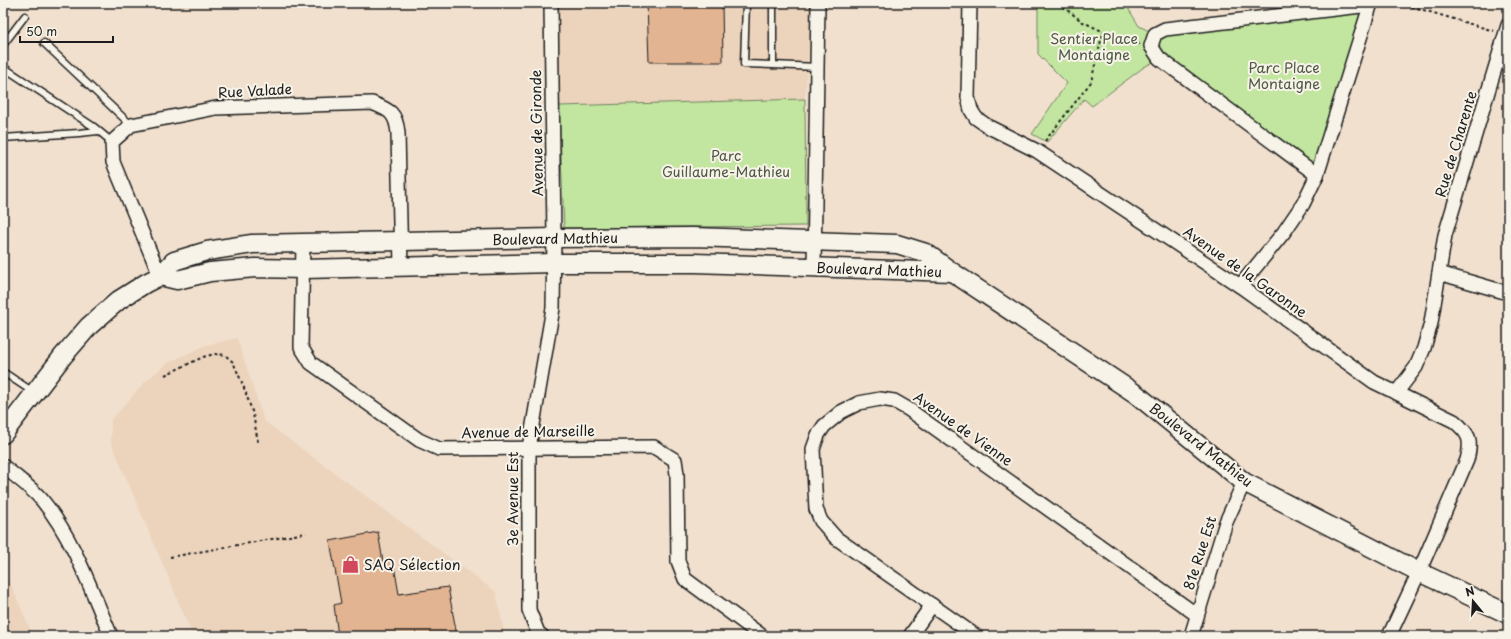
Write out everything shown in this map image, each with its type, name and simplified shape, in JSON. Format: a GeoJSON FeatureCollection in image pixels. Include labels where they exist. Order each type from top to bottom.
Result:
{"type":"FeatureCollection","features":[{"type":"Feature","properties":{"kind":"street","name":"Avenue de Gironde"},"geometry":{"type":"LineString","coordinates":[[551,3],[553,264]]}},
{"type":"Feature","properties":{"kind":"street"},"geometry":{"type":"LineString","coordinates":[[814,268],[818,3]]}},
{"type":"Feature","properties":{"kind":"street","name":"Avenue de la Garonne"},"geometry":{"type":"LineString","coordinates":[[970,3],[968,97],[971,110],[976,118],[989,127],[1037,152],[1240,286],[1374,382],[1454,421],[1463,428],[1469,437],[1470,447],[1466,460],[1419,572]]}},
{"type":"Feature","properties":{"kind":"street"},"geometry":{"type":"LineString","coordinates":[[1240,286],[1284,232],[1303,204],[1317,175],[1371,4],[1165,29],[1155,34],[1151,46],[1159,58],[1317,175]]}},
{"type":"Feature","properties":{"kind":"street","name":"Rue de Charente"},"geometry":{"type":"LineString","coordinates":[[1397,392],[1416,367],[1424,348],[1430,323],[1445,235],[1506,30]]}},
{"type":"Feature","properties":{"kind":"street","name":"Rue Valade"},"geometry":{"type":"LineString","coordinates":[[131,125],[216,108],[372,103],[384,107],[392,113],[397,121],[401,267]]}},
{"type":"Feature","properties":{"kind":"street"},"geometry":{"type":"LineString","coordinates":[[131,125],[112,142],[113,162],[160,276]]}},
{"type":"Feature","properties":{"kind":"street","name":"Boulevard Mathieu"},"geometry":{"type":"LineString","coordinates":[[3,434],[63,356],[89,326],[119,300],[160,276],[174,261],[207,251],[252,244],[554,238],[814,240],[897,244],[926,253],[952,272],[1136,394],[1244,482],[1419,572],[1508,614]]}},
{"type":"Feature","properties":{"kind":"street","name":"Avenue de Marseille"},"geometry":{"type":"LineString","coordinates":[[303,244],[304,269],[301,347],[311,362],[420,440],[439,449],[654,448],[674,460],[677,474],[678,561],[685,579],[762,636]]}},
{"type":"Feature","properties":{"kind":"street","name":"Boulevard Mathieu"},"geometry":{"type":"LineString","coordinates":[[160,276],[177,280],[210,272],[255,268],[304,269],[695,263],[952,272]]}},
{"type":"Feature","properties":{"kind":"street","name":"3e Avenue Est"},"geometry":{"type":"LineString","coordinates":[[542,636],[538,633],[529,610],[529,448],[553,308],[553,264]]}},
{"type":"Feature","properties":{"kind":"street"},"geometry":{"type":"LineString","coordinates":[[1439,273],[1508,292]]}},
{"type":"Feature","properties":{"kind":"street","name":"Avenue de Vienne"},"geometry":{"type":"LineString","coordinates":[[976,636],[836,538],[821,521],[816,509],[813,449],[818,435],[824,426],[840,412],[859,403],[880,399],[894,401],[908,409],[1197,614]]}},
{"type":"Feature","properties":{"kind":"street"},"geometry":{"type":"LineString","coordinates":[[3,466],[41,499],[58,521],[73,549],[111,636]]}},
{"type":"Feature","properties":{"kind":"street","name":"81e Rue Est"},"geometry":{"type":"LineString","coordinates":[[1191,636],[1226,522],[1244,482]]}},
{"type":"Feature","properties":{"kind":"street"},"geometry":{"type":"LineString","coordinates":[[1389,636],[1419,572]]}},
{"type":"Feature","properties":{"kind":"street"},"geometry":{"type":"LineString","coordinates":[[910,636],[932,605]]}},
{"type":"Feature","properties":{"kind":"lane"},"geometry":{"type":"LineString","coordinates":[[746,3],[744,64],[818,67]]}},
{"type":"Feature","properties":{"kind":"lane"},"geometry":{"type":"LineString","coordinates":[[773,3],[774,65]]}},
{"type":"Feature","properties":{"kind":"lane"},"geometry":{"type":"LineString","coordinates":[[3,45],[25,16]]}},
{"type":"Feature","properties":{"kind":"lane"},"geometry":{"type":"LineString","coordinates":[[44,43],[131,125]]}},
{"type":"Feature","properties":{"kind":"lane"},"geometry":{"type":"LineString","coordinates":[[3,67],[112,142]]}},
{"type":"Feature","properties":{"kind":"lane"},"geometry":{"type":"LineString","coordinates":[[3,138],[79,134],[98,131]]}},
{"type":"Feature","properties":{"kind":"lane"},"geometry":{"type":"LineString","coordinates":[[3,372],[34,393]]}},
{"type":"Feature","properties":{"kind":"path"},"geometry":{"type":"LineString","coordinates":[[1058,3],[1083,22],[1103,32],[1121,40],[1151,46]]}},
{"type":"Feature","properties":{"kind":"path"},"geometry":{"type":"LineString","coordinates":[[1400,3],[1506,30]]}},
{"type":"Feature","properties":{"kind":"path"},"geometry":{"type":"LineString","coordinates":[[1037,152],[1091,82],[1103,32]]}},
{"type":"Feature","properties":{"kind":"path"},"geometry":{"type":"LineString","coordinates":[[165,375],[203,357],[215,354],[224,355],[233,362],[243,385],[253,414],[258,442]]}},
{"type":"Feature","properties":{"kind":"path"},"geometry":{"type":"LineString","coordinates":[[170,557],[306,533]]}},
{"type":"Feature","properties":{"kind":"shaded area"},"geometry":{"type":"Polygon","coordinates":[[[555,3],[812,3],[805,99],[559,106],[555,3]]]}},
{"type":"Feature","properties":{"kind":"shaded area"},"geometry":{"type":"Polygon","coordinates":[[[237,338],[264,421],[496,592],[505,636],[193,636],[111,442],[111,420],[145,382],[166,364],[204,346],[237,338]]]}},
{"type":"Feature","properties":{"kind":"shaded area"},"geometry":{"type":"Polygon","coordinates":[[[9,580],[33,636],[3,636],[3,583],[9,580]]]}},
{"type":"Feature","properties":{"kind":"green space","name":"Parc Place Montaigne"},"geometry":{"type":"Polygon","coordinates":[[[1038,3],[1125,3],[1139,26],[1155,34],[1370,5],[1317,175],[1159,59],[1144,67],[1092,106],[1084,99],[1047,142],[1032,134],[1067,83],[1038,54],[1038,3]]]}},
{"type":"Feature","properties":{"kind":"green space","name":"Parc Guillaume-Mathieu"},"geometry":{"type":"Polygon","coordinates":[[[805,99],[806,226],[564,228],[559,106],[805,99]]]}},
{"type":"Feature","properties":{"kind":"building"},"geometry":{"type":"Polygon","coordinates":[[[647,3],[722,3],[723,62],[649,62],[647,3]]]}},
{"type":"Feature","properties":{"kind":"building"},"geometry":{"type":"Polygon","coordinates":[[[378,532],[383,562],[393,560],[399,594],[448,587],[457,636],[338,636],[334,605],[341,603],[330,541],[378,532]]]}},
{"type":"Feature","properties":{"kind":"place","name":"SAQ Sélection"},"geometry":{"type":"Point","coordinates":[351,565]}},
{"type":"Feature","properties":{"kind":"park label","name":"Sentier Place Montaigne"},"geometry":{"type":"Point","coordinates":[1094,48]}}]}
